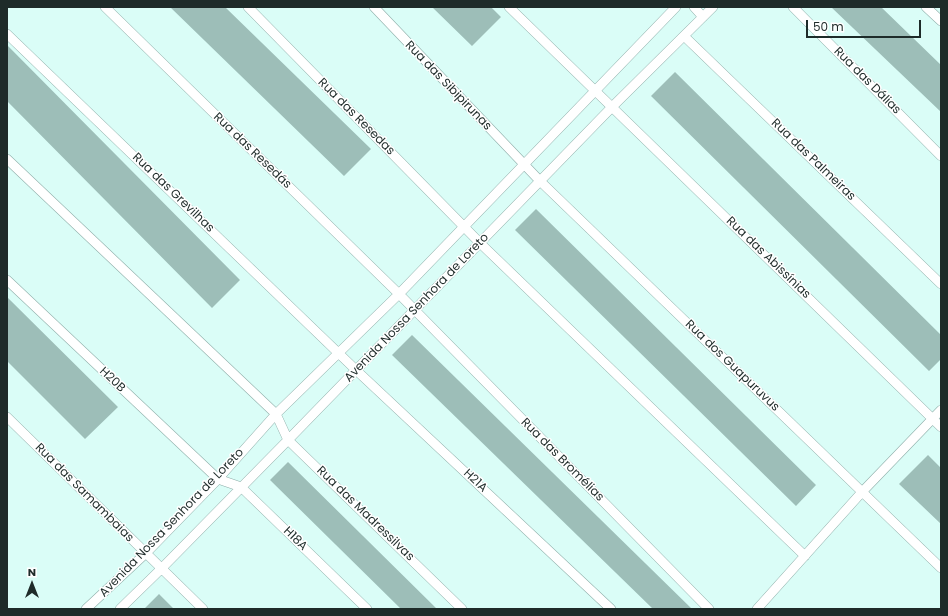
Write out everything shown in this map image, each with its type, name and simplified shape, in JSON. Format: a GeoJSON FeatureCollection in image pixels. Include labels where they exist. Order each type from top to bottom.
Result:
{"type":"FeatureCollection","features":[{"type":"Feature","properties":{"kind":"lane","name":"Rua das Resedás"},"geometry":{"type":"LineString","coordinates":[[105,7],[415,310]]}},
{"type":"Feature","properties":{"kind":"lane","name":"Rua das Resedas"},"geometry":{"type":"LineString","coordinates":[[248,7],[480,243],[805,556]]}},
{"type":"Feature","properties":{"kind":"lane","name":"Rua das Sibipirunas"},"geometry":{"type":"LineString","coordinates":[[374,7],[523,164]]}},
{"type":"Feature","properties":{"kind":"lane","name":"Rua das Abissínias"},"geometry":{"type":"LineString","coordinates":[[509,7],[941,427]]}},
{"type":"Feature","properties":{"kind":"lane","name":"Avenida Nossa Senhora de Loreto"},"geometry":{"type":"LineString","coordinates":[[86,609],[146,553],[218,479],[276,414],[399,294],[594,90],[676,7]]}},
{"type":"Feature","properties":{"kind":"lane"},"geometry":{"type":"LineString","coordinates":[[694,7],[703,17]]}},
{"type":"Feature","properties":{"kind":"lane","name":"Avenida Nossa Senhora de Loreto"},"geometry":{"type":"LineString","coordinates":[[120,609],[288,440],[612,107],[713,7]]}},
{"type":"Feature","properties":{"kind":"lane","name":"Rua das Dálias"},"geometry":{"type":"LineString","coordinates":[[793,7],[941,156]]}},
{"type":"Feature","properties":{"kind":"lane"},"geometry":{"type":"LineString","coordinates":[[926,7],[941,21]]}},
{"type":"Feature","properties":{"kind":"lane","name":"Rua das Grevilhas"},"geometry":{"type":"LineString","coordinates":[[7,34],[339,352]]}},
{"type":"Feature","properties":{"kind":"lane","name":"Rua das Palmeiras"},"geometry":{"type":"LineString","coordinates":[[684,36],[941,284]]}},
{"type":"Feature","properties":{"kind":"lane"},"geometry":{"type":"LineString","coordinates":[[7,159],[276,414]]}},
{"type":"Feature","properties":{"kind":"lane","name":"Rua dos Guapuruvus"},"geometry":{"type":"LineString","coordinates":[[523,164],[941,568]]}},
{"type":"Feature","properties":{"kind":"lane","name":"H20B"},"geometry":{"type":"LineString","coordinates":[[7,280],[218,479]]}},
{"type":"Feature","properties":{"kind":"lane","name":"Rua das Bromélias"},"geometry":{"type":"LineString","coordinates":[[415,310],[709,609]]}},
{"type":"Feature","properties":{"kind":"lane","name":"H21A"},"geometry":{"type":"LineString","coordinates":[[339,352],[356,370],[611,609]]}},
{"type":"Feature","properties":{"kind":"lane"},"geometry":{"type":"LineString","coordinates":[[757,609],[862,492],[941,410]]}},
{"type":"Feature","properties":{"kind":"lane","name":"Rua das Madressilvas"},"geometry":{"type":"LineString","coordinates":[[276,414],[288,440],[462,609]]}},
{"type":"Feature","properties":{"kind":"lane","name":"Rua das Samambaias"},"geometry":{"type":"LineString","coordinates":[[7,417],[203,609]]}},
{"type":"Feature","properties":{"kind":"lane","name":"H18A"},"geometry":{"type":"LineString","coordinates":[[218,479],[241,487],[367,609]]}},
{"type":"Feature","properties":{"kind":"building"},"geometry":{"type":"Polygon","coordinates":[[[170,7],[225,7],[371,149],[344,176],[170,7]]]}},
{"type":"Feature","properties":{"kind":"building"},"geometry":{"type":"Polygon","coordinates":[[[432,7],[491,7],[501,17],[472,46],[432,7]]]}},
{"type":"Feature","properties":{"kind":"building"},"geometry":{"type":"Polygon","coordinates":[[[831,7],[881,7],[941,65],[941,112],[831,7]]]}},
{"type":"Feature","properties":{"kind":"building"},"geometry":{"type":"Polygon","coordinates":[[[7,45],[240,280],[212,308],[7,101],[7,45]]]}},
{"type":"Feature","properties":{"kind":"building"},"geometry":{"type":"Polygon","coordinates":[[[675,72],[941,335],[941,359],[929,371],[651,96],[675,72]]]}},
{"type":"Feature","properties":{"kind":"building"},"geometry":{"type":"Polygon","coordinates":[[[536,209],[816,485],[796,506],[515,230],[536,209]]]}},
{"type":"Feature","properties":{"kind":"building"},"geometry":{"type":"Polygon","coordinates":[[[7,297],[118,407],[85,439],[7,361],[7,297]]]}},
{"type":"Feature","properties":{"kind":"building"},"geometry":{"type":"Polygon","coordinates":[[[412,335],[692,609],[653,609],[392,355],[412,335]]]}},
{"type":"Feature","properties":{"kind":"building"},"geometry":{"type":"Polygon","coordinates":[[[928,455],[941,468],[941,524],[899,484],[928,455]]]}},
{"type":"Feature","properties":{"kind":"building"},"geometry":{"type":"Polygon","coordinates":[[[288,462],[437,609],[401,609],[270,480],[288,462]]]}},
{"type":"Feature","properties":{"kind":"building"},"geometry":{"type":"Polygon","coordinates":[[[159,594],[174,609],[144,609],[159,594]]]}}]}
